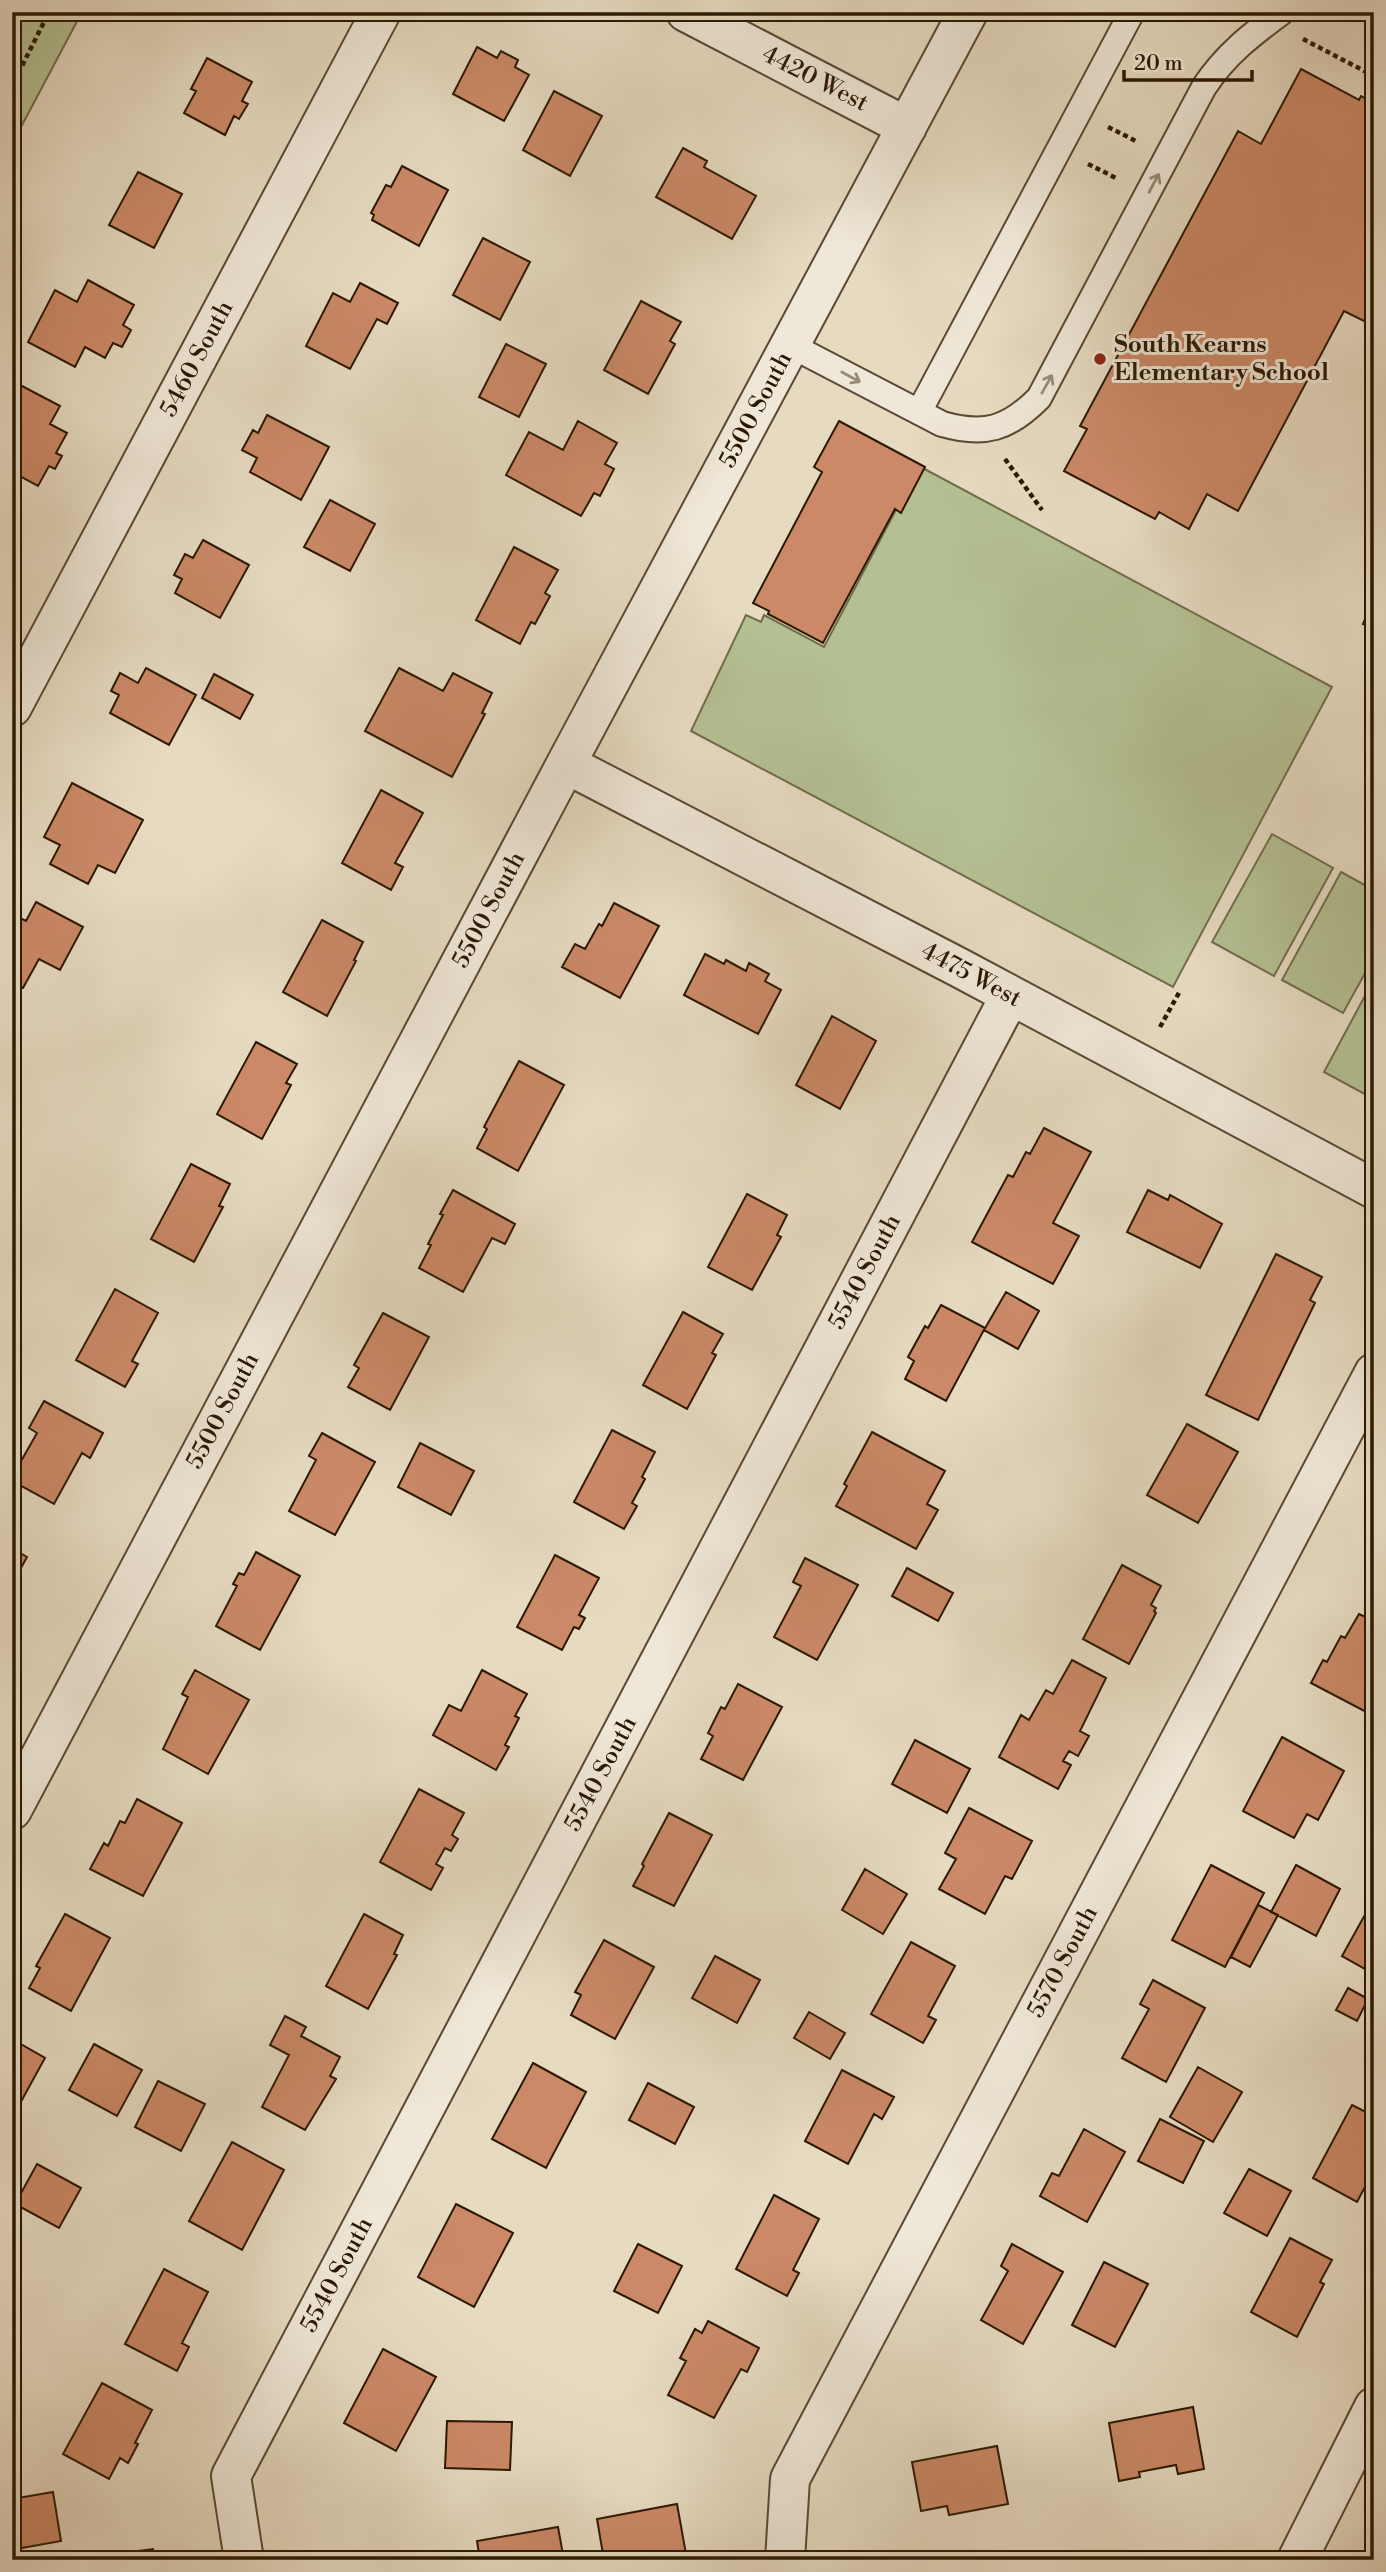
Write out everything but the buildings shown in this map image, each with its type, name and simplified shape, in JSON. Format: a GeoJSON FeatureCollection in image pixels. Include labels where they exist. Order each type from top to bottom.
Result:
{"type":"FeatureCollection","features":[{"type":"Feature","properties":{"kind":"street","name":"5460 South"},"geometry":{"type":"LineString","coordinates":[[12,707],[381,12]]}},
{"type":"Feature","properties":{"kind":"street","name":"4420 West"},"geometry":{"type":"LineString","coordinates":[[686,12],[907,127]]}},
{"type":"Feature","properties":{"kind":"street","name":"5500 South"},"geometry":{"type":"LineString","coordinates":[[12,1810],[968,12]]}},
{"type":"Feature","properties":{"kind":"street","name":"4475 West"},"geometry":{"type":"LineString","coordinates":[[566,764],[958,967],[1374,1189]]}},
{"type":"Feature","properties":{"kind":"street","name":"5540 South"},"geometry":{"type":"LineString","coordinates":[[244,2560],[231,2476],[1010,996]]}},
{"type":"Feature","properties":{"kind":"street","name":"5570 South"},"geometry":{"type":"LineString","coordinates":[[785,2560],[790,2479],[1374,1373]]}},
{"type":"Feature","properties":{"kind":"street"},"geometry":{"type":"LineString","coordinates":[[1297,2560],[1374,2407]]}},
{"type":"Feature","properties":{"kind":"lane"},"geometry":{"type":"LineString","coordinates":[[919,412],[1132,12]]}},
{"type":"Feature","properties":{"kind":"lane"},"geometry":{"type":"LineString","coordinates":[[790,345],[942,424],[967,431],[1008,424],[1039,398],[1204,87],[1238,45],[1282,12]]}},
{"type":"Feature","properties":{"kind":"path"},"geometry":{"type":"LineString","coordinates":[[12,79],[22,66],[49,12]]}},
{"type":"Feature","properties":{"kind":"path"},"geometry":{"type":"LineString","coordinates":[[1364,12],[1374,17]]}},
{"type":"Feature","properties":{"kind":"path"},"geometry":{"type":"LineString","coordinates":[[1302,39],[1374,76]]}},
{"type":"Feature","properties":{"kind":"path"},"geometry":{"type":"LineString","coordinates":[[1005,459],[1042,510]]}},
{"type":"Feature","properties":{"kind":"path"},"geometry":{"type":"LineString","coordinates":[[1158,1031],[1180,991]]}},
{"type":"Feature","properties":{"kind":"green space"},"geometry":{"type":"Polygon","coordinates":[[[12,12],[82,12],[12,144],[12,12]]]}},
{"type":"Feature","properties":{"kind":"green space"},"geometry":{"type":"Polygon","coordinates":[[[919,466],[1332,687],[1173,987],[691,731],[746,615],[761,622],[764,615],[824,647],[919,466]]]}},
{"type":"Feature","properties":{"kind":"green space"},"geometry":{"type":"Polygon","coordinates":[[[1272,834],[1333,868],[1274,976],[1212,942],[1272,834]]]}},
{"type":"Feature","properties":{"kind":"green space"},"geometry":{"type":"Polygon","coordinates":[[[1341,872],[1374,890],[1374,957],[1343,1013],[1282,980],[1341,872]]]}},
{"type":"Feature","properties":{"kind":"green space"},"geometry":{"type":"Polygon","coordinates":[[[1374,979],[1374,1099],[1324,1072],[1374,979]]]}},
{"type":"Feature","properties":{"kind":"place","name":"South Kearns Elementary School"},"geometry":{"type":"Point","coordinates":[1100,359]}}]}
